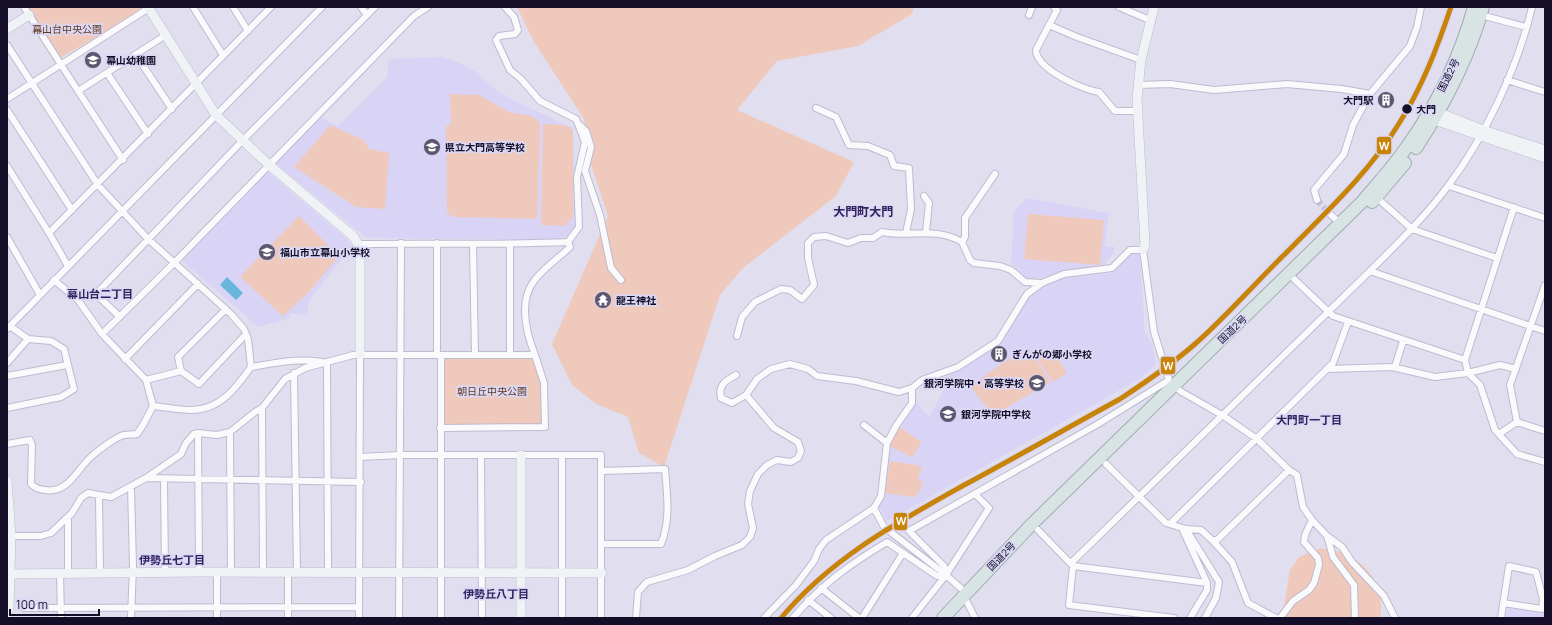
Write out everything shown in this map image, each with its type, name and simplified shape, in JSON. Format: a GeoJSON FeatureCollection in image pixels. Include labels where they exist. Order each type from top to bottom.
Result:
{"type":"FeatureCollection","features":[{"type":"Feature","properties":{"kind":"highway","name":"国道2号"},"geometry":{"type":"LineString","coordinates":[[943,618],[1038,530],[1106,464],[1174,386],[1294,279],[1376,197],[1412,154],[1433,115],[1458,56],[1480,10]]}},
{"type":"Feature","properties":{"kind":"highway","name":"国道2号"},"geometry":{"type":"LineString","coordinates":[[953,618],[966,598],[1032,524],[1362,202],[1433,115]]}},
{"type":"Feature","properties":{"kind":"street"},"geometry":{"type":"LineString","coordinates":[[193,7],[224,55]]}},
{"type":"Feature","properties":{"kind":"street"},"geometry":{"type":"LineString","coordinates":[[233,7],[248,31]]}},
{"type":"Feature","properties":{"kind":"street"},"geometry":{"type":"LineString","coordinates":[[48,233],[123,160],[271,7]]}},
{"type":"Feature","properties":{"kind":"street"},"geometry":{"type":"LineString","coordinates":[[7,408],[61,396],[74,389],[64,349],[51,341],[28,339],[8,328],[322,7]]}},
{"type":"Feature","properties":{"kind":"street"},"geometry":{"type":"LineString","coordinates":[[361,7],[367,15]]}},
{"type":"Feature","properties":{"kind":"street"},"geometry":{"type":"LineString","coordinates":[[120,317],[96,294],[243,140],[375,7]]}},
{"type":"Feature","properties":{"kind":"street"},"geometry":{"type":"LineString","coordinates":[[102,334],[414,16],[428,7]]}},
{"type":"Feature","properties":{"kind":"street"},"geometry":{"type":"LineString","coordinates":[[505,7],[514,17],[518,30],[515,34],[499,36],[496,40],[510,70],[521,79],[540,101],[569,114],[576,119],[586,131],[591,147],[585,171],[600,215],[611,268],[621,280]]}},
{"type":"Feature","properties":{"kind":"street"},"geometry":{"type":"LineString","coordinates":[[1029,15],[1032,7]]}},
{"type":"Feature","properties":{"kind":"street"},"geometry":{"type":"LineString","coordinates":[[1054,7],[1057,10],[1036,50],[1036,54],[1044,65],[1077,86],[1088,91],[1099,92],[1115,111],[1137,111]]}},
{"type":"Feature","properties":{"kind":"street"},"geometry":{"type":"LineString","coordinates":[[1119,7],[1152,21]]}},
{"type":"Feature","properties":{"kind":"street"},"geometry":{"type":"LineString","coordinates":[[1154,7],[1152,21],[1141,60],[1138,85],[1137,111],[1144,244],[1143,250],[1154,332],[1174,386],[1222,415],[1257,439],[1289,470],[1297,475],[1304,507],[1312,520],[1327,536],[1342,547],[1352,562],[1384,596],[1395,618]]}},
{"type":"Feature","properties":{"kind":"street"},"geometry":{"type":"LineString","coordinates":[[1317,200],[1314,190],[1344,154],[1352,125],[1370,94],[1410,46],[1417,27],[1421,7]]}},
{"type":"Feature","properties":{"kind":"street"},"geometry":{"type":"LineString","coordinates":[[1174,618],[1069,605],[1072,565],[1139,497],[1412,229],[1449,186],[1481,133],[1507,80],[1532,7]]}},
{"type":"Feature","properties":{"kind":"street"},"geometry":{"type":"LineString","coordinates":[[7,99],[148,8],[216,115],[268,164],[342,226],[358,244],[360,252],[361,482],[359,618]]}},
{"type":"Feature","properties":{"kind":"street"},"geometry":{"type":"LineString","coordinates":[[1480,10],[1526,27]]}},
{"type":"Feature","properties":{"kind":"street"},"geometry":{"type":"LineString","coordinates":[[7,29],[27,11],[123,160]]}},
{"type":"Feature","properties":{"kind":"street"},"geometry":{"type":"LineString","coordinates":[[1049,25],[1077,37],[1141,60]]}},
{"type":"Feature","properties":{"kind":"street"},"geometry":{"type":"LineString","coordinates":[[78,91],[166,35]]}},
{"type":"Feature","properties":{"kind":"street"},"geometry":{"type":"LineString","coordinates":[[7,45],[98,185],[148,238],[226,309],[244,329],[251,367],[239,385],[224,400],[206,408],[191,410],[153,406]]}},
{"type":"Feature","properties":{"kind":"street"},"geometry":{"type":"LineString","coordinates":[[136,55],[172,109]]}},
{"type":"Feature","properties":{"kind":"street"},"geometry":{"type":"LineString","coordinates":[[107,73],[148,134]]}},
{"type":"Feature","properties":{"kind":"street"},"geometry":{"type":"LineString","coordinates":[[1507,80],[1545,92]]}},
{"type":"Feature","properties":{"kind":"street"},"geometry":{"type":"LineString","coordinates":[[1138,85],[1170,84],[1214,90],[1287,84],[1342,89],[1370,94]]}},
{"type":"Feature","properties":{"kind":"street"},"geometry":{"type":"LineString","coordinates":[[816,108],[836,117],[848,145],[868,146],[890,155],[894,166],[909,168],[911,209],[906,233]]}},
{"type":"Feature","properties":{"kind":"street"},"geometry":{"type":"LineString","coordinates":[[7,110],[10,122],[72,210]]}},
{"type":"Feature","properties":{"kind":"street"},"geometry":{"type":"LineString","coordinates":[[1433,115],[1545,158]]}},
{"type":"Feature","properties":{"kind":"street"},"geometry":{"type":"LineString","coordinates":[[568,242],[579,227],[577,177],[585,142],[578,123]]}},
{"type":"Feature","properties":{"kind":"street"},"geometry":{"type":"LineString","coordinates":[[1481,133],[1545,150]]}},
{"type":"Feature","properties":{"kind":"street"},"geometry":{"type":"LineString","coordinates":[[7,166],[68,266]]}},
{"type":"Feature","properties":{"kind":"street"},"geometry":{"type":"LineString","coordinates":[[962,242],[965,237],[965,218],[996,174]]}},
{"type":"Feature","properties":{"kind":"street"},"geometry":{"type":"LineString","coordinates":[[1449,186],[1545,218]]}},
{"type":"Feature","properties":{"kind":"street"},"geometry":{"type":"LineString","coordinates":[[924,196],[929,203],[926,232]]}},
{"type":"Feature","properties":{"kind":"street"},"geometry":{"type":"LineString","coordinates":[[1376,197],[1412,229],[1497,258]]}},
{"type":"Feature","properties":{"kind":"street"},"geometry":{"type":"LineString","coordinates":[[1514,207],[1465,360],[1468,373],[1480,385],[1495,430],[1517,454],[1545,462]]}},
{"type":"Feature","properties":{"kind":"street"},"geometry":{"type":"LineString","coordinates":[[1331,215],[1340,223]]}},
{"type":"Feature","properties":{"kind":"street"},"geometry":{"type":"LineString","coordinates":[[737,336],[742,317],[755,302],[781,289],[790,290],[802,299],[814,285],[808,258],[808,243],[814,237],[826,236],[848,243],[861,238],[873,238],[882,232],[894,235],[926,232],[947,236],[962,242],[970,260],[974,263],[1000,266],[1010,270],[1025,282],[1042,283]]}},
{"type":"Feature","properties":{"kind":"street"},"geometry":{"type":"LineString","coordinates":[[7,237],[40,295]]}},
{"type":"Feature","properties":{"kind":"street"},"geometry":{"type":"LineString","coordinates":[[358,244],[436,243],[510,245],[568,242]]}},
{"type":"Feature","properties":{"kind":"street"},"geometry":{"type":"LineString","coordinates":[[440,428],[544,427],[544,383],[526,332],[527,292],[534,280],[570,247],[568,242]]}},
{"type":"Feature","properties":{"kind":"street"},"geometry":{"type":"LineString","coordinates":[[399,618],[400,243]]}},
{"type":"Feature","properties":{"kind":"street"},"geometry":{"type":"LineString","coordinates":[[436,243],[440,428],[441,618]]}},
{"type":"Feature","properties":{"kind":"street"},"geometry":{"type":"LineString","coordinates":[[473,244],[475,355]]}},
{"type":"Feature","properties":{"kind":"street"},"geometry":{"type":"LineString","coordinates":[[510,245],[510,355]]}},
{"type":"Feature","properties":{"kind":"street"},"geometry":{"type":"LineString","coordinates":[[736,374],[722,384],[719,390],[721,398],[732,404],[746,396],[757,378],[771,369],[790,364],[808,369],[817,376],[856,381],[900,392],[912,388],[922,380],[958,367],[998,341],[1027,294],[1042,283],[1064,274],[1112,268],[1130,250],[1143,250]]}},
{"type":"Feature","properties":{"kind":"street"},"geometry":{"type":"LineString","coordinates":[[1370,271],[1545,330]]}},
{"type":"Feature","properties":{"kind":"street"},"geometry":{"type":"LineString","coordinates":[[1294,279],[1328,312],[1348,322],[1465,360]]}},
{"type":"Feature","properties":{"kind":"street"},"geometry":{"type":"LineString","coordinates":[[7,444],[30,440],[32,445],[31,484],[36,488],[51,491],[64,486],[72,480],[86,462],[102,448],[121,436],[136,434],[143,425],[153,406],[146,380],[102,334],[78,300],[54,280]]}},
{"type":"Feature","properties":{"kind":"street"},"geometry":{"type":"LineString","coordinates":[[125,359],[198,284]]}},
{"type":"Feature","properties":{"kind":"street"},"geometry":{"type":"LineString","coordinates":[[1517,422],[1510,386],[1545,285]]}},
{"type":"Feature","properties":{"kind":"street"},"geometry":{"type":"LineString","coordinates":[[226,309],[178,357],[181,371],[198,384],[246,334]]}},
{"type":"Feature","properties":{"kind":"street"},"geometry":{"type":"LineString","coordinates":[[1170,524],[1335,360],[1348,322]]}},
{"type":"Feature","properties":{"kind":"street"},"geometry":{"type":"LineString","coordinates":[[7,363],[28,339]]}},
{"type":"Feature","properties":{"kind":"street"},"geometry":{"type":"LineString","coordinates":[[1395,368],[1404,341]]}},
{"type":"Feature","properties":{"kind":"street"},"geometry":{"type":"LineString","coordinates":[[11,536],[41,536],[51,532],[68,517],[81,498],[88,493],[110,497],[146,478],[181,454],[186,443],[194,434],[217,435],[230,432],[262,408],[285,379],[305,368],[353,355],[535,355]]}},
{"type":"Feature","properties":{"kind":"street"},"geometry":{"type":"LineString","coordinates":[[251,367],[280,362],[317,361],[327,363]]}},
{"type":"Feature","properties":{"kind":"street"},"geometry":{"type":"LineString","coordinates":[[327,363],[328,572]]}},
{"type":"Feature","properties":{"kind":"street"},"geometry":{"type":"LineString","coordinates":[[7,376],[68,364]]}},
{"type":"Feature","properties":{"kind":"street"},"geometry":{"type":"LineString","coordinates":[[1327,369],[1395,368],[1435,377],[1468,373],[1500,365],[1516,369]]}},
{"type":"Feature","properties":{"kind":"street"},"geometry":{"type":"LineString","coordinates":[[146,380],[181,371]]}},
{"type":"Feature","properties":{"kind":"street"},"geometry":{"type":"LineString","coordinates":[[288,618],[287,607],[293,572],[295,481],[294,373]]}},
{"type":"Feature","properties":{"kind":"street"},"geometry":{"type":"LineString","coordinates":[[946,575],[944,566],[909,531],[1098,424],[1174,386]]}},
{"type":"Feature","properties":{"kind":"street"},"geometry":{"type":"LineString","coordinates":[[764,618],[796,585],[814,562],[819,548],[826,540],[874,508],[880,496],[887,443],[896,426],[912,403],[912,388]]}},
{"type":"Feature","properties":{"kind":"street"},"geometry":{"type":"LineString","coordinates":[[636,618],[638,592],[647,582],[688,570],[715,556],[742,545],[750,536],[753,528],[748,504],[750,490],[758,474],[767,465],[777,460],[791,462],[798,458],[801,451],[798,442],[774,428],[746,396]]}},
{"type":"Feature","properties":{"kind":"street"},"geometry":{"type":"LineString","coordinates":[[262,408],[263,573]]}},
{"type":"Feature","properties":{"kind":"street"},"geometry":{"type":"LineString","coordinates":[[1499,434],[1517,422],[1545,430]]}},
{"type":"Feature","properties":{"kind":"street"},"geometry":{"type":"LineString","coordinates":[[864,425],[887,443]]}},
{"type":"Feature","properties":{"kind":"street"},"geometry":{"type":"LineString","coordinates":[[230,432],[231,573]]}},
{"type":"Feature","properties":{"kind":"street"},"geometry":{"type":"LineString","coordinates":[[198,433],[199,572]]}},
{"type":"Feature","properties":{"kind":"street"},"geometry":{"type":"LineString","coordinates":[[360,457],[400,455],[601,455],[601,618]]}},
{"type":"Feature","properties":{"kind":"street"},"geometry":{"type":"LineString","coordinates":[[481,455],[482,618]]}},
{"type":"Feature","properties":{"kind":"street"},"geometry":{"type":"LineString","coordinates":[[521,455],[521,618]]}},
{"type":"Feature","properties":{"kind":"street"},"geometry":{"type":"LineString","coordinates":[[562,455],[562,618]]}},
{"type":"Feature","properties":{"kind":"street"},"geometry":{"type":"LineString","coordinates":[[1106,464],[1139,497],[1170,524],[1184,528],[1201,530],[1232,562],[1248,603],[1276,618]]}},
{"type":"Feature","properties":{"kind":"street"},"geometry":{"type":"LineString","coordinates":[[601,544],[661,544],[666,531],[667,506],[665,469],[602,471]]}},
{"type":"Feature","properties":{"kind":"street"},"geometry":{"type":"LineString","coordinates":[[1212,540],[1217,540],[1289,470]]}},
{"type":"Feature","properties":{"kind":"street"},"geometry":{"type":"LineString","coordinates":[[146,478],[164,480],[361,482]]}},
{"type":"Feature","properties":{"kind":"street"},"geometry":{"type":"LineString","coordinates":[[7,480],[11,536],[9,574],[10,608],[7,615]]}},
{"type":"Feature","properties":{"kind":"street"},"geometry":{"type":"LineString","coordinates":[[164,480],[165,573]]}},
{"type":"Feature","properties":{"kind":"street"},"geometry":{"type":"LineString","coordinates":[[131,486],[133,566],[132,618]]}},
{"type":"Feature","properties":{"kind":"street"},"geometry":{"type":"LineString","coordinates":[[912,618],[946,575],[989,508],[975,494]]}},
{"type":"Feature","properties":{"kind":"street"},"geometry":{"type":"LineString","coordinates":[[99,495],[100,573]]}},
{"type":"Feature","properties":{"kind":"street"},"geometry":{"type":"LineString","coordinates":[[874,508],[884,527],[946,575],[966,598],[975,618]]}},
{"type":"Feature","properties":{"kind":"street"},"geometry":{"type":"LineString","coordinates":[[61,618],[60,607],[68,517]]}},
{"type":"Feature","properties":{"kind":"street"},"geometry":{"type":"LineString","coordinates":[[1280,618],[1293,601],[1309,590],[1314,583],[1319,565],[1318,558],[1304,542],[1312,520]]}},
{"type":"Feature","properties":{"kind":"street"},"geometry":{"type":"LineString","coordinates":[[1184,528],[1207,583],[1207,590],[1190,618]]}},
{"type":"Feature","properties":{"kind":"street"},"geometry":{"type":"LineString","coordinates":[[1184,528],[1219,582],[1216,598],[1205,618]]}},
{"type":"Feature","properties":{"kind":"street"},"geometry":{"type":"LineString","coordinates":[[1038,530],[1072,565],[1207,583]]}},
{"type":"Feature","properties":{"kind":"street"},"geometry":{"type":"LineString","coordinates":[[1327,536],[1334,557],[1354,585],[1355,618]]}},
{"type":"Feature","properties":{"kind":"street"},"geometry":{"type":"LineString","coordinates":[[793,618],[808,600],[821,588],[852,563],[887,542],[937,576],[946,575]]}},
{"type":"Feature","properties":{"kind":"street"},"geometry":{"type":"LineString","coordinates":[[821,588],[860,618],[903,553]]}},
{"type":"Feature","properties":{"kind":"street"},"geometry":{"type":"LineString","coordinates":[[1501,618],[1503,603],[1509,566],[1536,572],[1544,609],[1503,603]]}},
{"type":"Feature","properties":{"kind":"street"},"geometry":{"type":"LineString","coordinates":[[9,574],[199,572],[602,573]]}},
{"type":"Feature","properties":{"kind":"street"},"geometry":{"type":"LineString","coordinates":[[217,572],[217,618]]}},
{"type":"Feature","properties":{"kind":"street"},"geometry":{"type":"LineString","coordinates":[[808,600],[831,618]]}},
{"type":"Feature","properties":{"kind":"street"},"geometry":{"type":"LineString","coordinates":[[24,608],[359,607]]}},
{"type":"Feature","properties":{"kind":"shaded area","name":"県立大門高等学校"},"geometry":{"type":"Polygon","coordinates":[[[442,57],[460,63],[475,71],[497,91],[519,103],[573,128],[577,225],[569,236],[551,240],[373,238],[364,236],[275,163],[319,116],[338,126],[388,76],[388,59],[442,57]]]}},
{"type":"Feature","properties":{"kind":"shaded area","name":"福山市立幕山小学校"},"geometry":{"type":"Polygon","coordinates":[[[264,171],[268,172],[346,238],[352,246],[310,299],[307,316],[291,313],[289,319],[258,327],[180,259],[264,171]]]}},
{"type":"Feature","properties":{"kind":"shaded area"},"geometry":{"type":"Polygon","coordinates":[[[1027,198],[1109,213],[1105,246],[1115,247],[1113,253],[1104,266],[1060,272],[1041,278],[1028,279],[1021,275],[1011,262],[1014,211],[1027,198]]]}},
{"type":"Feature","properties":{"kind":"shaded area","name":"銀河学院中・高等学校"},"geometry":{"type":"Polygon","coordinates":[[[1131,254],[1140,254],[1145,333],[1152,343],[1156,364],[1141,378],[887,521],[879,507],[884,491],[888,446],[898,426],[915,401],[930,417],[944,389],[945,377],[964,367],[1003,340],[1019,309],[1030,296],[1040,288],[1064,278],[1111,273],[1131,254]]]}},
{"type":"Feature","properties":{"kind":"shaded area"},"geometry":{"type":"Polygon","coordinates":[[[1508,608],[1542,611],[1545,613],[1545,618],[1507,618],[1508,608]]]}},
{"type":"Feature","properties":{"kind":"green space","name":"幕山台中央公園"},"geometry":{"type":"Polygon","coordinates":[[[28,7],[142,8],[112,28],[60,58],[28,7]]]}},
{"type":"Feature","properties":{"kind":"green space"},"geometry":{"type":"Polygon","coordinates":[[[517,7],[914,7],[912,14],[858,46],[777,61],[737,110],[854,162],[836,196],[743,268],[720,295],[664,467],[639,453],[628,417],[596,404],[572,385],[552,344],[608,216],[590,162],[584,119],[534,42],[517,7]]]}},
{"type":"Feature","properties":{"kind":"green space"},"geometry":{"type":"Polygon","coordinates":[[[450,94],[479,95],[511,113],[529,115],[539,121],[537,219],[452,217],[447,212],[446,126],[451,125],[450,94]]]}},
{"type":"Feature","properties":{"kind":"green space"},"geometry":{"type":"Polygon","coordinates":[[[543,124],[565,125],[573,130],[573,217],[564,226],[541,225],[543,124]]]}},
{"type":"Feature","properties":{"kind":"green space"},"geometry":{"type":"Polygon","coordinates":[[[330,125],[364,140],[369,149],[389,153],[385,209],[356,207],[294,167],[330,125]]]}},
{"type":"Feature","properties":{"kind":"green space"},"geometry":{"type":"Polygon","coordinates":[[[1028,214],[1104,220],[1100,265],[1024,259],[1028,214]]]}},
{"type":"Feature","properties":{"kind":"green space"},"geometry":{"type":"Polygon","coordinates":[[[299,216],[333,250],[332,253],[337,258],[308,293],[283,316],[240,277],[299,216]]]}},
{"type":"Feature","properties":{"kind":"green space"},"geometry":{"type":"Polygon","coordinates":[[[1029,348],[1050,382],[993,416],[970,386],[1010,358],[1011,360],[1029,348]]]}},
{"type":"Feature","properties":{"kind":"green space"},"geometry":{"type":"Polygon","coordinates":[[[1052,349],[1067,373],[1053,382],[1037,359],[1052,349]]]}},
{"type":"Feature","properties":{"kind":"green space","name":"朝日丘中央公園"},"geometry":{"type":"Polygon","coordinates":[[[444,357],[533,358],[542,385],[541,424],[443,425],[444,357]]]}},
{"type":"Feature","properties":{"kind":"green space"},"geometry":{"type":"Polygon","coordinates":[[[899,427],[922,442],[912,457],[889,446],[899,427]]]}},
{"type":"Feature","properties":{"kind":"green space"},"geometry":{"type":"Polygon","coordinates":[[[890,461],[922,467],[918,479],[923,482],[918,494],[912,497],[885,493],[890,461]]]}},
{"type":"Feature","properties":{"kind":"green space"},"geometry":{"type":"Polygon","coordinates":[[[1321,548],[1343,553],[1361,563],[1368,571],[1378,588],[1381,608],[1380,618],[1282,618],[1290,570],[1299,557],[1321,548]]]}},
{"type":"Feature","properties":{"kind":"water"},"geometry":{"type":"Polygon","coordinates":[[[227,277],[243,293],[236,300],[220,285],[227,277]]]}},
{"type":"Feature","properties":{"kind":"tunnel"},"geometry":{"type":"LineString","coordinates":[[1317,200],[1331,215]]}},
{"type":"Feature","properties":{"kind":"transit line","name":"W"},"geometry":{"type":"LineString","coordinates":[[781,618],[801,596],[822,577],[867,542],[941,498],[1120,399],[1168,366],[1207,333],[1360,177],[1386,143],[1407,111],[1422,82],[1451,7]]}},
{"type":"Feature","properties":{"kind":"place","name":"幕山幼稚園"},"geometry":{"type":"Point","coordinates":[93,60]}},
{"type":"Feature","properties":{"kind":"place","name":"大門駅"},"geometry":{"type":"Point","coordinates":[1386,100]}},
{"type":"Feature","properties":{"kind":"place","name":"大門"},"geometry":{"type":"Point","coordinates":[1407,109]}},
{"type":"Feature","properties":{"kind":"place","name":"県立大門高等学校"},"geometry":{"type":"Point","coordinates":[432,147]}},
{"type":"Feature","properties":{"kind":"place","name":"福山市立幕山小学校"},"geometry":{"type":"Point","coordinates":[267,252]}},
{"type":"Feature","properties":{"kind":"place","name":"龍王神社"},"geometry":{"type":"Point","coordinates":[603,300]}},
{"type":"Feature","properties":{"kind":"place","name":"ぎんがの郷小学校"},"geometry":{"type":"Point","coordinates":[999,354]}},
{"type":"Feature","properties":{"kind":"place","name":"銀河学院中・高等学校"},"geometry":{"type":"Point","coordinates":[1037,383]}},
{"type":"Feature","properties":{"kind":"place","name":"銀河学院中学校"},"geometry":{"type":"Point","coordinates":[948,414]}},
{"type":"Feature","properties":{"kind":"district","name":"大門町大門"},"geometry":{"type":"Point","coordinates":[863,211]}},
{"type":"Feature","properties":{"kind":"district","name":"幕山台二丁目"},"geometry":{"type":"Point","coordinates":[100,293]}},
{"type":"Feature","properties":{"kind":"district","name":"大門町一丁目"},"geometry":{"type":"Point","coordinates":[1309,419]}},
{"type":"Feature","properties":{"kind":"district","name":"伊勢丘七丁目"},"geometry":{"type":"Point","coordinates":[172,559]}},
{"type":"Feature","properties":{"kind":"district","name":"伊勢丘八丁目"},"geometry":{"type":"Point","coordinates":[496,593]}}]}
